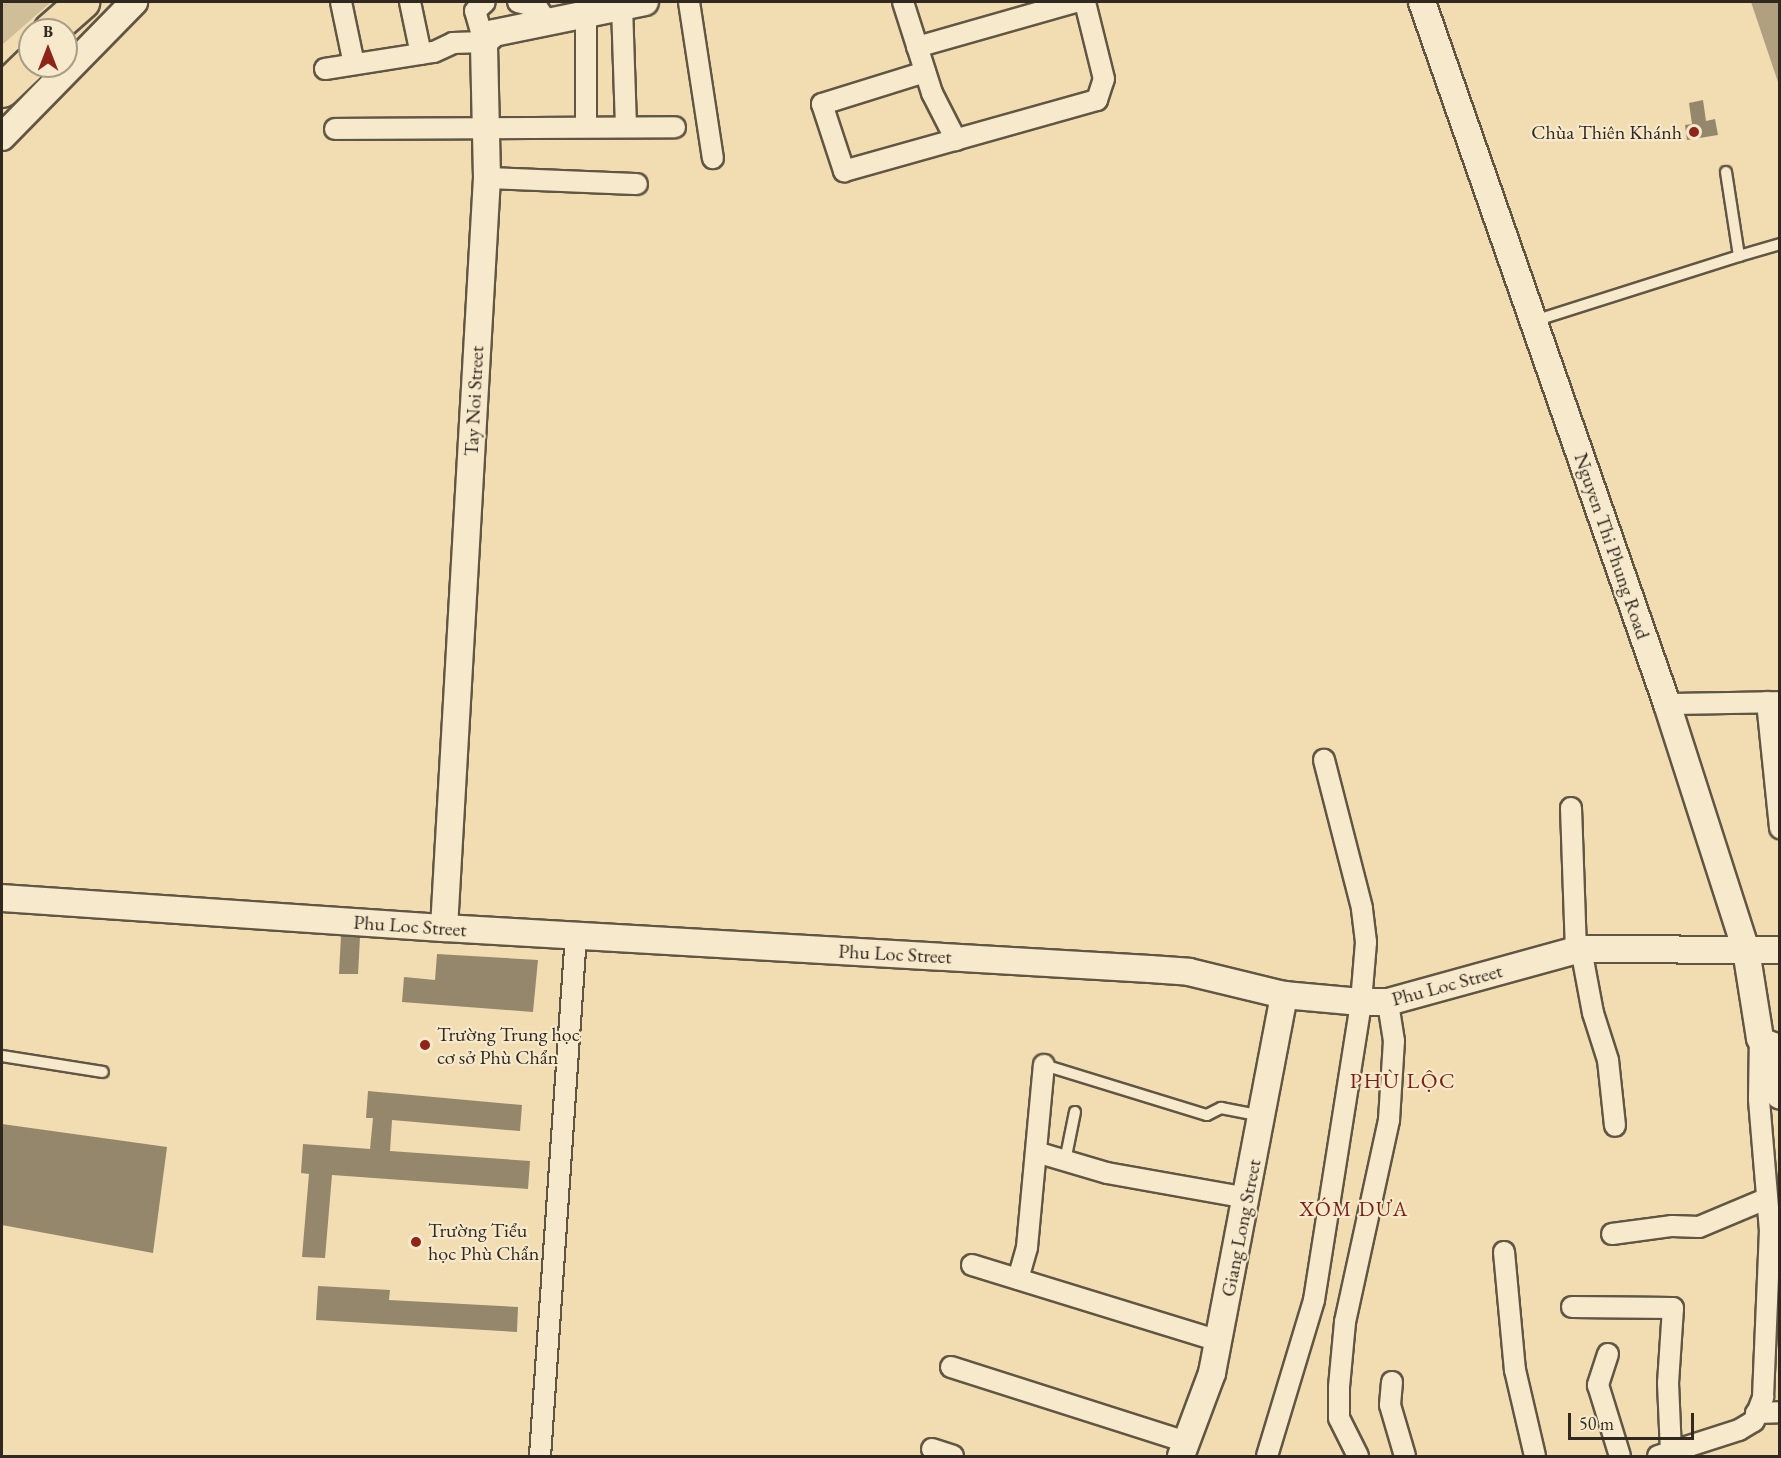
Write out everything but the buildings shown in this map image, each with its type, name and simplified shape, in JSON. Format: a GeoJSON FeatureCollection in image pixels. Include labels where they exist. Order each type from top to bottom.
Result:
{"type":"FeatureCollection","features":[{"type":"Feature","properties":{"kind":"highway"},"geometry":{"type":"LineString","coordinates":[[64,18],[82,2]]}},
{"type":"Feature","properties":{"kind":"highway"},"geometry":{"type":"LineString","coordinates":[[78,19],[96,2]]}},
{"type":"Feature","properties":{"kind":"highway"},"geometry":{"type":"LineString","coordinates":[[2,73],[18,59]]}},
{"type":"Feature","properties":{"kind":"highway"},"geometry":{"type":"LineString","coordinates":[[2,90],[18,75]]}},
{"type":"Feature","properties":{"kind":"street"},"geometry":{"type":"LineString","coordinates":[[2,137],[134,2]]}},
{"type":"Feature","properties":{"kind":"street"},"geometry":{"type":"LineString","coordinates":[[341,2],[354,64]]}},
{"type":"Feature","properties":{"kind":"street"},"geometry":{"type":"LineString","coordinates":[[410,2],[421,54]]}},
{"type":"Feature","properties":{"kind":"street"},"geometry":{"type":"LineString","coordinates":[[484,42],[475,10],[485,2]]}},
{"type":"Feature","properties":{"kind":"street"},"geometry":{"type":"LineString","coordinates":[[518,2],[537,8],[548,22]]}},
{"type":"Feature","properties":{"kind":"street"},"geometry":{"type":"LineString","coordinates":[[689,2],[713,158]]}},
{"type":"Feature","properties":{"kind":"street"},"geometry":{"type":"LineString","coordinates":[[903,2],[925,72],[956,140]]}},
{"type":"Feature","properties":{"kind":"street"},"geometry":{"type":"LineString","coordinates":[[917,46],[1075,2]]}},
{"type":"Feature","properties":{"kind":"street"},"geometry":{"type":"LineString","coordinates":[[925,72],[822,104],[840,166],[850,172],[1097,100],[1104,79],[1085,2]]}},
{"type":"Feature","properties":{"kind":"street","name":"Nguyen Thi Phung Road"},"geometry":{"type":"LineString","coordinates":[[1422,2],[1667,704],[1746,951],[1770,1041],[1779,1096]]}},
{"type":"Feature","properties":{"kind":"street"},"geometry":{"type":"LineString","coordinates":[[325,69],[421,54],[453,43],[484,42],[494,33],[634,4],[626,127]]}},
{"type":"Feature","properties":{"kind":"street"},"geometry":{"type":"LineString","coordinates":[[586,14],[586,127]]}},
{"type":"Feature","properties":{"kind":"street","name":"Tay Noi Street"},"geometry":{"type":"LineString","coordinates":[[444,928],[487,178],[488,128],[484,42]]}},
{"type":"Feature","properties":{"kind":"street"},"geometry":{"type":"LineString","coordinates":[[335,129],[675,127]]}},
{"type":"Feature","properties":{"kind":"street"},"geometry":{"type":"LineString","coordinates":[[487,178],[637,184]]}},
{"type":"Feature","properties":{"kind":"street"},"geometry":{"type":"LineString","coordinates":[[1667,704],[1773,702],[1779,828]]}},
{"type":"Feature","properties":{"kind":"street"},"geometry":{"type":"LineString","coordinates":[[1267,1456],[1314,1300],[1361,1002],[1366,942],[1362,908],[1324,760]]}},
{"type":"Feature","properties":{"kind":"street"},"geometry":{"type":"LineString","coordinates":[[1571,808],[1578,950],[1593,1013],[1608,1060],[1615,1126]]}},
{"type":"Feature","properties":{"kind":"street","name":"Phu Loc Street"},"geometry":{"type":"LineString","coordinates":[[2,898],[444,928],[1189,972],[1284,995],[1361,1002],[1388,1002],[1578,950],[1779,951]]}},
{"type":"Feature","properties":{"kind":"street"},"geometry":{"type":"LineString","coordinates":[[540,1456],[576,935]]}},
{"type":"Feature","properties":{"kind":"street","name":"Giang Long Street"},"geometry":{"type":"LineString","coordinates":[[1183,1449],[1212,1373],[1263,1116],[1284,995]]}},
{"type":"Feature","properties":{"kind":"street"},"geometry":{"type":"LineString","coordinates":[[1358,1456],[1340,1418],[1339,1387],[1346,1322],[1389,1120],[1394,1041],[1388,1002]]}},
{"type":"Feature","properties":{"kind":"street"},"geometry":{"type":"LineString","coordinates":[[1572,1307],[1673,1308],[1665,1454],[1739,1430],[1754,1421],[1763,1397],[1774,1255],[1766,1199],[1759,1099],[1770,1041]]}},
{"type":"Feature","properties":{"kind":"street"},"geometry":{"type":"LineString","coordinates":[[1018,1279],[1027,1247],[1044,1065]]}},
{"type":"Feature","properties":{"kind":"street"},"geometry":{"type":"LineString","coordinates":[[1036,1152],[1107,1173],[1247,1198]]}},
{"type":"Feature","properties":{"kind":"street"},"geometry":{"type":"LineString","coordinates":[[1612,1234],[1672,1226],[1700,1227],[1766,1199]]}},
{"type":"Feature","properties":{"kind":"street"},"geometry":{"type":"LineString","coordinates":[[1504,1252],[1515,1370],[1527,1435],[1535,1456]]}},
{"type":"Feature","properties":{"kind":"street"},"geometry":{"type":"LineString","coordinates":[[972,1265],[1219,1341]]}},
{"type":"Feature","properties":{"kind":"street"},"geometry":{"type":"LineString","coordinates":[[1608,1354],[1598,1385],[1620,1456]]}},
{"type":"Feature","properties":{"kind":"street"},"geometry":{"type":"LineString","coordinates":[[951,1367],[1183,1449]]}},
{"type":"Feature","properties":{"kind":"street"},"geometry":{"type":"LineString","coordinates":[[1392,1382],[1390,1405],[1405,1456]]}},
{"type":"Feature","properties":{"kind":"street"},"geometry":{"type":"LineString","coordinates":[[1756,1413],[1779,1412]]}},
{"type":"Feature","properties":{"kind":"street"},"geometry":{"type":"LineString","coordinates":[[932,1449],[953,1456]]}},
{"type":"Feature","properties":{"kind":"lane"},"geometry":{"type":"LineString","coordinates":[[1726,172],[1739,256]]}},
{"type":"Feature","properties":{"kind":"lane"},"geometry":{"type":"LineString","coordinates":[[1534,321],[1779,244]]}},
{"type":"Feature","properties":{"kind":"lane"},"geometry":{"type":"LineString","coordinates":[[2,1056],[103,1072]]}},
{"type":"Feature","properties":{"kind":"lane"},"geometry":{"type":"LineString","coordinates":[[1044,1065],[1208,1114],[1221,1108],[1263,1116]]}},
{"type":"Feature","properties":{"kind":"lane"},"geometry":{"type":"LineString","coordinates":[[1065,1161],[1075,1112]]}},
{"type":"Feature","properties":{"kind":"shaded area"},"geometry":{"type":"Polygon","coordinates":[[[5,2],[51,2],[33,18],[18,18],[18,31],[2,45],[2,5],[5,2]]]}},
{"type":"Feature","properties":{"kind":"shaded area"},"geometry":{"type":"Polygon","coordinates":[[[1751,2],[1779,2],[1778,82],[1751,2]]]}},
{"type":"Feature","properties":{"kind":"place","name":"Chùa Thiên Khánh"},"geometry":{"type":"Point","coordinates":[1694,132]}},
{"type":"Feature","properties":{"kind":"place","name":"Trường Trung học cơ sở Phù Chẩn"},"geometry":{"type":"Point","coordinates":[425,1045]}},
{"type":"Feature","properties":{"kind":"place","name":"Trường Tiểu học Phù Chẩn"},"geometry":{"type":"Point","coordinates":[416,1242]}},
{"type":"Feature","properties":{"kind":"district","name":"PHÙ LỘC"},"geometry":{"type":"Point","coordinates":[1403,1081]}},
{"type":"Feature","properties":{"kind":"district","name":"XÓM DƯA"},"geometry":{"type":"Point","coordinates":[1354,1209]}}]}
